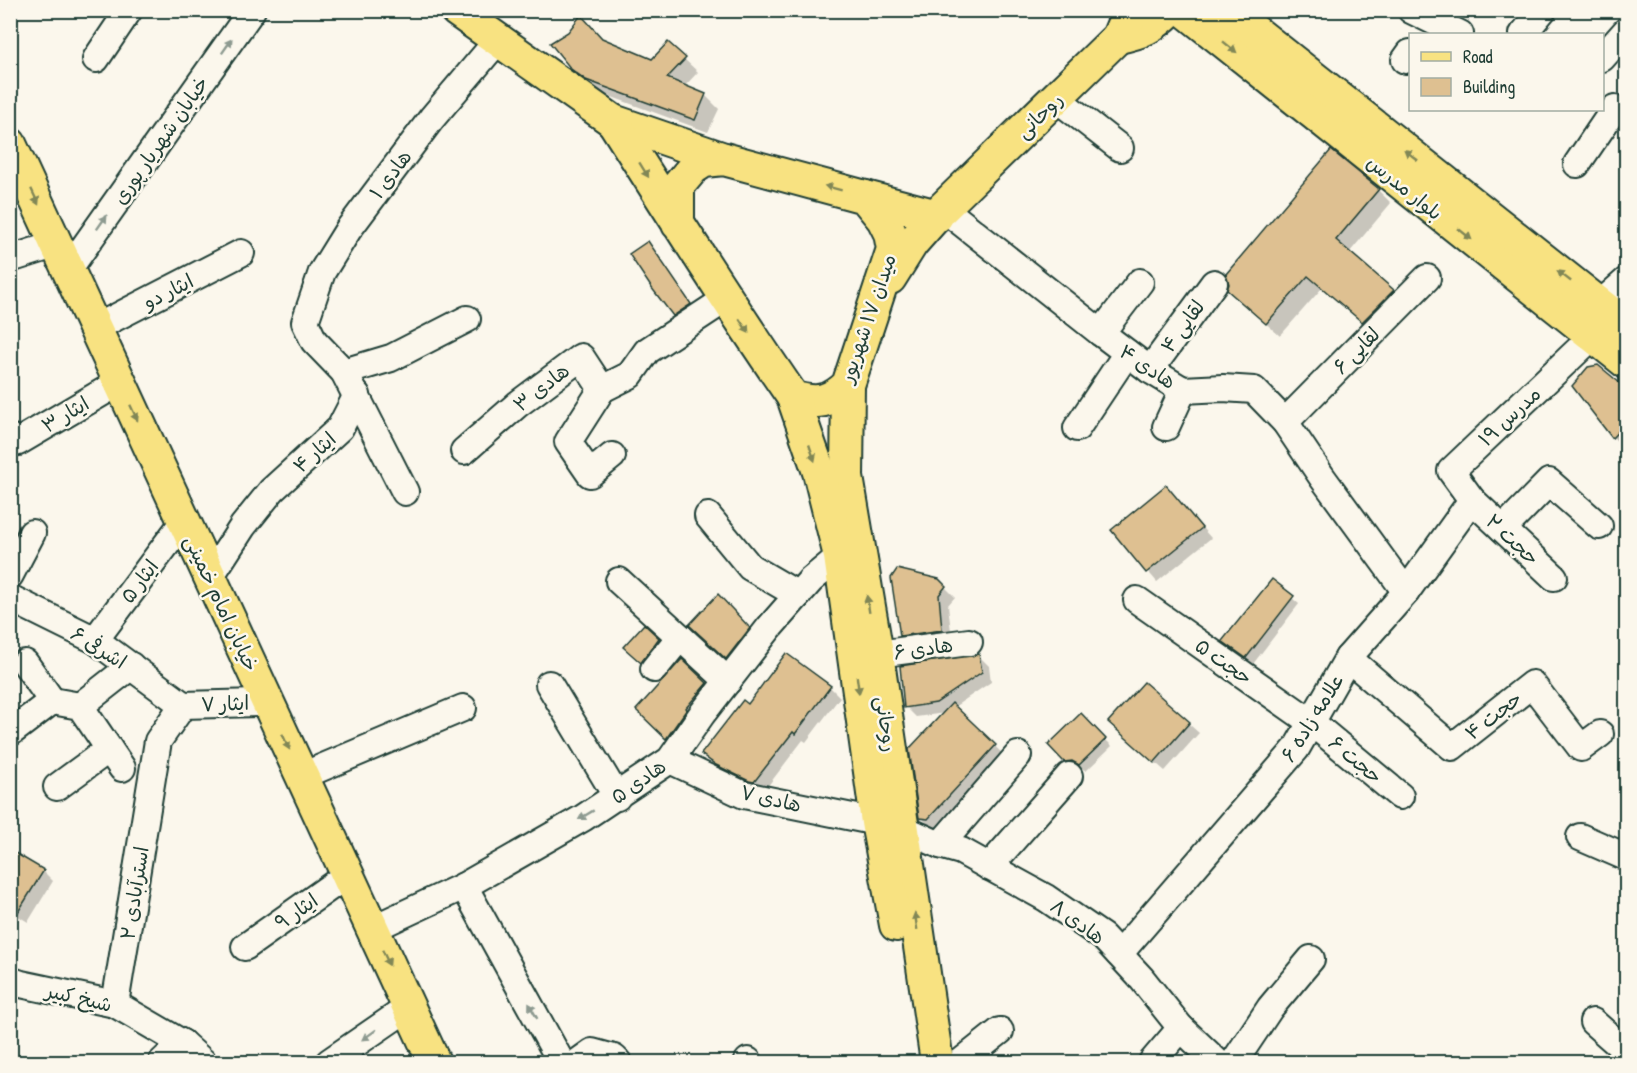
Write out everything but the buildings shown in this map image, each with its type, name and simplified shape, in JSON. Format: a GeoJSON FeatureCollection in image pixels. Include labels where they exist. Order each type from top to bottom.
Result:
{"type":"FeatureCollection","features":[{"type":"Feature","properties":{"kind":"main road"},"geometry":{"type":"LineString","coordinates":[[456,10],[613,121],[724,159],[865,197],[940,212]]}},
{"type":"Feature","properties":{"kind":"main road"},"geometry":{"type":"LineString","coordinates":[[490,10],[498,40]]}},
{"type":"Feature","properties":{"kind":"main road","name":"روحانی"},"geometry":{"type":"LineString","coordinates":[[879,295],[912,243],[940,212],[1118,37],[1123,25],[1136,10]]}},
{"type":"Feature","properties":{"kind":"main road"},"geometry":{"type":"LineString","coordinates":[[1118,37],[1139,32],[1157,22],[1170,10]]}},
{"type":"Feature","properties":{"kind":"main road","name":"بلوار مدرس"},"geometry":{"type":"LineString","coordinates":[[1184,10],[1626,362]]}},
{"type":"Feature","properties":{"kind":"main road","name":"بلوار مدرس"},"geometry":{"type":"LineString","coordinates":[[1228,10],[1626,325]]}},
{"type":"Feature","properties":{"kind":"main road"},"geometry":{"type":"LineString","coordinates":[[613,121],[726,299],[793,397]]}},
{"type":"Feature","properties":{"kind":"main road"},"geometry":{"type":"LineString","coordinates":[[678,224],[678,186],[693,168],[704,161],[724,159]]}},
{"type":"Feature","properties":{"kind":"main road","name":"خیابان امام خمینی"},"geometry":{"type":"LineString","coordinates":[[14,162],[62,257],[434,1062]]}},
{"type":"Feature","properties":{"kind":"main road","name":"میدان ۱۷ شهریور"},"geometry":{"type":"LineString","coordinates":[[793,397],[808,402],[823,401],[837,396],[848,385],[892,249],[890,233],[883,219],[865,197]]}},
{"type":"Feature","properties":{"kind":"main road","name":"روحانی"},"geometry":{"type":"LineString","coordinates":[[848,385],[847,477],[877,654],[876,727]]}},
{"type":"Feature","properties":{"kind":"main road","name":"روحانی"},"geometry":{"type":"LineString","coordinates":[[793,397],[819,472],[840,556],[876,727],[920,1062]]}},
{"type":"Feature","properties":{"kind":"main road","name":"روحانی"},"geometry":{"type":"LineString","coordinates":[[890,825],[937,1062]]}},
{"type":"Feature","properties":{"kind":"street"},"geometry":{"type":"LineString","coordinates":[[96,59],[129,10]]}},
{"type":"Feature","properties":{"kind":"street","name":"خیابان شهریار پوری"},"geometry":{"type":"LineString","coordinates":[[62,257],[252,10]]}},
{"type":"Feature","properties":{"kind":"street"},"geometry":{"type":"LineString","coordinates":[[1524,33],[1543,10]]}},
{"type":"Feature","properties":{"kind":"street"},"geometry":{"type":"LineString","coordinates":[[1422,22],[1457,33]]}},
{"type":"Feature","properties":{"kind":"street"},"geometry":{"type":"LineString","coordinates":[[1604,56],[1626,31]]}},
{"type":"Feature","properties":{"kind":"street","name":"هادی ۱"},"geometry":{"type":"LineString","coordinates":[[344,372],[314,341],[305,322],[322,272],[348,230],[432,117],[498,40]]}},
{"type":"Feature","properties":{"kind":"street"},"geometry":{"type":"LineString","coordinates":[[1056,98],[1120,147]]}},
{"type":"Feature","properties":{"kind":"street"},"geometry":{"type":"LineString","coordinates":[[1577,164],[1615,108]]}},
{"type":"Feature","properties":{"kind":"street","name":"هادی ۴"},"geometry":{"type":"LineString","coordinates":[[940,212],[1150,370],[1183,390],[1223,388],[1254,390],[1285,422],[1406,592]]}},
{"type":"Feature","properties":{"kind":"street","name":"ایثار دو"},"geometry":{"type":"LineString","coordinates":[[95,328],[241,253]]}},
{"type":"Feature","properties":{"kind":"street"},"geometry":{"type":"LineString","coordinates":[[10,259],[62,257]]}},
{"type":"Feature","properties":{"kind":"street","name":"لقایی ۶"},"geometry":{"type":"LineString","coordinates":[[1285,422],[1427,278]]}},
{"type":"Feature","properties":{"kind":"street"},"geometry":{"type":"LineString","coordinates":[[1600,304],[1626,281]]}},
{"type":"Feature","properties":{"kind":"street"},"geometry":{"type":"LineString","coordinates":[[1101,333],[1140,282]]}},
{"type":"Feature","properties":{"kind":"street","name":"لقایی ۴"},"geometry":{"type":"LineString","coordinates":[[1150,370],[1214,283]]}},
{"type":"Feature","properties":{"kind":"street"},"geometry":{"type":"LineString","coordinates":[[612,456],[590,474],[568,442],[602,389],[630,375],[647,351],[726,299]]}},
{"type":"Feature","properties":{"kind":"street"},"geometry":{"type":"LineString","coordinates":[[405,492],[344,372],[390,358],[467,319]]}},
{"type":"Feature","properties":{"kind":"street","name":"مدرس ۱۹"},"geometry":{"type":"LineString","coordinates":[[1472,500],[1451,471],[1593,336]]}},
{"type":"Feature","properties":{"kind":"street"},"geometry":{"type":"LineString","coordinates":[[1077,428],[1127,353]]}},
{"type":"Feature","properties":{"kind":"street","name":"هادی ۳"},"geometry":{"type":"LineString","coordinates":[[464,451],[518,404],[581,357],[602,389]]}},
{"type":"Feature","properties":{"kind":"street","name":"ایثار ۳"},"geometry":{"type":"LineString","coordinates":[[10,437],[18,442],[120,382]]}},
{"type":"Feature","properties":{"kind":"street"},"geometry":{"type":"LineString","coordinates":[[1166,427],[1183,390]]}},
{"type":"Feature","properties":{"kind":"street","name":"ایثار ۴"},"geometry":{"type":"LineString","coordinates":[[210,576],[243,526],[272,490],[340,428],[357,395]]}},
{"type":"Feature","properties":{"kind":"street"},"geometry":{"type":"LineString","coordinates":[[1503,529],[1550,482],[1599,526]]}},
{"type":"Feature","properties":{"kind":"street","name":"حجت ۲"},"geometry":{"type":"LineString","coordinates":[[1472,500],[1554,577]]}},
{"type":"Feature","properties":{"kind":"street","name":"علامه زاده ۶"},"geometry":{"type":"LineString","coordinates":[[1119,954],[1296,749],[1347,658],[1406,592],[1472,500]]}},
{"type":"Feature","properties":{"kind":"street"},"geometry":{"type":"LineString","coordinates":[[708,516],[750,567],[798,595]]}},
{"type":"Feature","properties":{"kind":"street","name":"ایثار ۵"},"geometry":{"type":"LineString","coordinates":[[95,640],[184,521]]}},
{"type":"Feature","properties":{"kind":"street"},"geometry":{"type":"LineString","coordinates":[[10,575],[32,533]]}},
{"type":"Feature","properties":{"kind":"street","name":"هادی ۵"},"geometry":{"type":"LineString","coordinates":[[372,929],[464,886],[617,797],[670,760],[702,714],[769,628],[811,580],[840,556]]}},
{"type":"Feature","properties":{"kind":"street"},"geometry":{"type":"LineString","coordinates":[[619,581],[728,681]]}},
{"type":"Feature","properties":{"kind":"street","name":"اشرفی ۶"},"geometry":{"type":"LineString","coordinates":[[10,598],[95,640],[183,705]]}},
{"type":"Feature","properties":{"kind":"street","name":"حجت ۵"},"geometry":{"type":"LineString","coordinates":[[1137,600],[1311,722]]}},
{"type":"Feature","properties":{"kind":"street"},"geometry":{"type":"LineString","coordinates":[[654,669],[680,637]]}},
{"type":"Feature","properties":{"kind":"street","name":"هادی ۶"},"geometry":{"type":"LineString","coordinates":[[877,654],[969,642]]}},
{"type":"Feature","properties":{"kind":"street","name":"حجت ۴"},"geometry":{"type":"LineString","coordinates":[[1347,658],[1452,747],[1532,684],[1581,748],[1600,734]]}},
{"type":"Feature","properties":{"kind":"street"},"geometry":{"type":"LineString","coordinates":[[25,663],[52,701],[80,706],[116,759],[57,787]]}},
{"type":"Feature","properties":{"kind":"street"},"geometry":{"type":"LineString","coordinates":[[80,706],[131,666]]}},
{"type":"Feature","properties":{"kind":"street"},"geometry":{"type":"LineString","coordinates":[[549,684],[617,797]]}},
{"type":"Feature","properties":{"kind":"street","name":"ایثار ۷"},"geometry":{"type":"LineString","coordinates":[[183,705],[258,703],[267,700]]}},
{"type":"Feature","properties":{"kind":"street"},"geometry":{"type":"LineString","coordinates":[[10,733],[52,701]]}},
{"type":"Feature","properties":{"kind":"street","name":"استرآبادی ٣"},"geometry":{"type":"LineString","coordinates":[[115,1004],[158,741],[183,705]]}},
{"type":"Feature","properties":{"kind":"street"},"geometry":{"type":"LineString","coordinates":[[302,776],[463,708]]}},
{"type":"Feature","properties":{"kind":"street","name":"حجت ۶"},"geometry":{"type":"LineString","coordinates":[[1311,722],[1400,796]]}},
{"type":"Feature","properties":{"kind":"street"},"geometry":{"type":"LineString","coordinates":[[940,845],[1018,755]]}},
{"type":"Feature","properties":{"kind":"street","name":"هادی ۷"},"geometry":{"type":"LineString","coordinates":[[670,760],[744,795],[890,825]]}},
{"type":"Feature","properties":{"kind":"street"},"geometry":{"type":"LineString","coordinates":[[989,867],[1070,776]]}},
{"type":"Feature","properties":{"kind":"street","name":"هادی ۸"},"geometry":{"type":"LineString","coordinates":[[890,825],[961,851],[1046,898],[1103,937],[1142,979],[1181,1028],[1217,1062]]}},
{"type":"Feature","properties":{"kind":"street"},"geometry":{"type":"LineString","coordinates":[[1580,837],[1626,857]]}},
{"type":"Feature","properties":{"kind":"street","name":"ایثار ۹"},"geometry":{"type":"LineString","coordinates":[[245,947],[347,875]]}},
{"type":"Feature","properties":{"kind":"street"},"geometry":{"type":"LineString","coordinates":[[464,886],[561,1062]]}},
{"type":"Feature","properties":{"kind":"street"},"geometry":{"type":"LineString","coordinates":[[1234,1062],[1270,1008],[1311,959]]}},
{"type":"Feature","properties":{"kind":"street","name":"شیخ کبیر"},"geometry":{"type":"LineString","coordinates":[[10,980],[115,1004],[182,1043],[202,1062]]}},
{"type":"Feature","properties":{"kind":"street"},"geometry":{"type":"LineString","coordinates":[[329,1062],[409,1007]]}},
{"type":"Feature","properties":{"kind":"street"},"geometry":{"type":"LineString","coordinates":[[1593,1022],[1626,1051]]}},
{"type":"Feature","properties":{"kind":"street"},"geometry":{"type":"LineString","coordinates":[[1152,1062],[1181,1028]]}},
{"type":"Feature","properties":{"kind":"street"},"geometry":{"type":"LineString","coordinates":[[961,1062],[1000,1031]]}},
{"type":"Feature","properties":{"kind":"street"},"geometry":{"type":"LineString","coordinates":[[162,1062],[182,1043]]}},
{"type":"Feature","properties":{"kind":"street"},"geometry":{"type":"LineString","coordinates":[[578,1062],[592,1053],[614,1058],[618,1062]]}}]}
